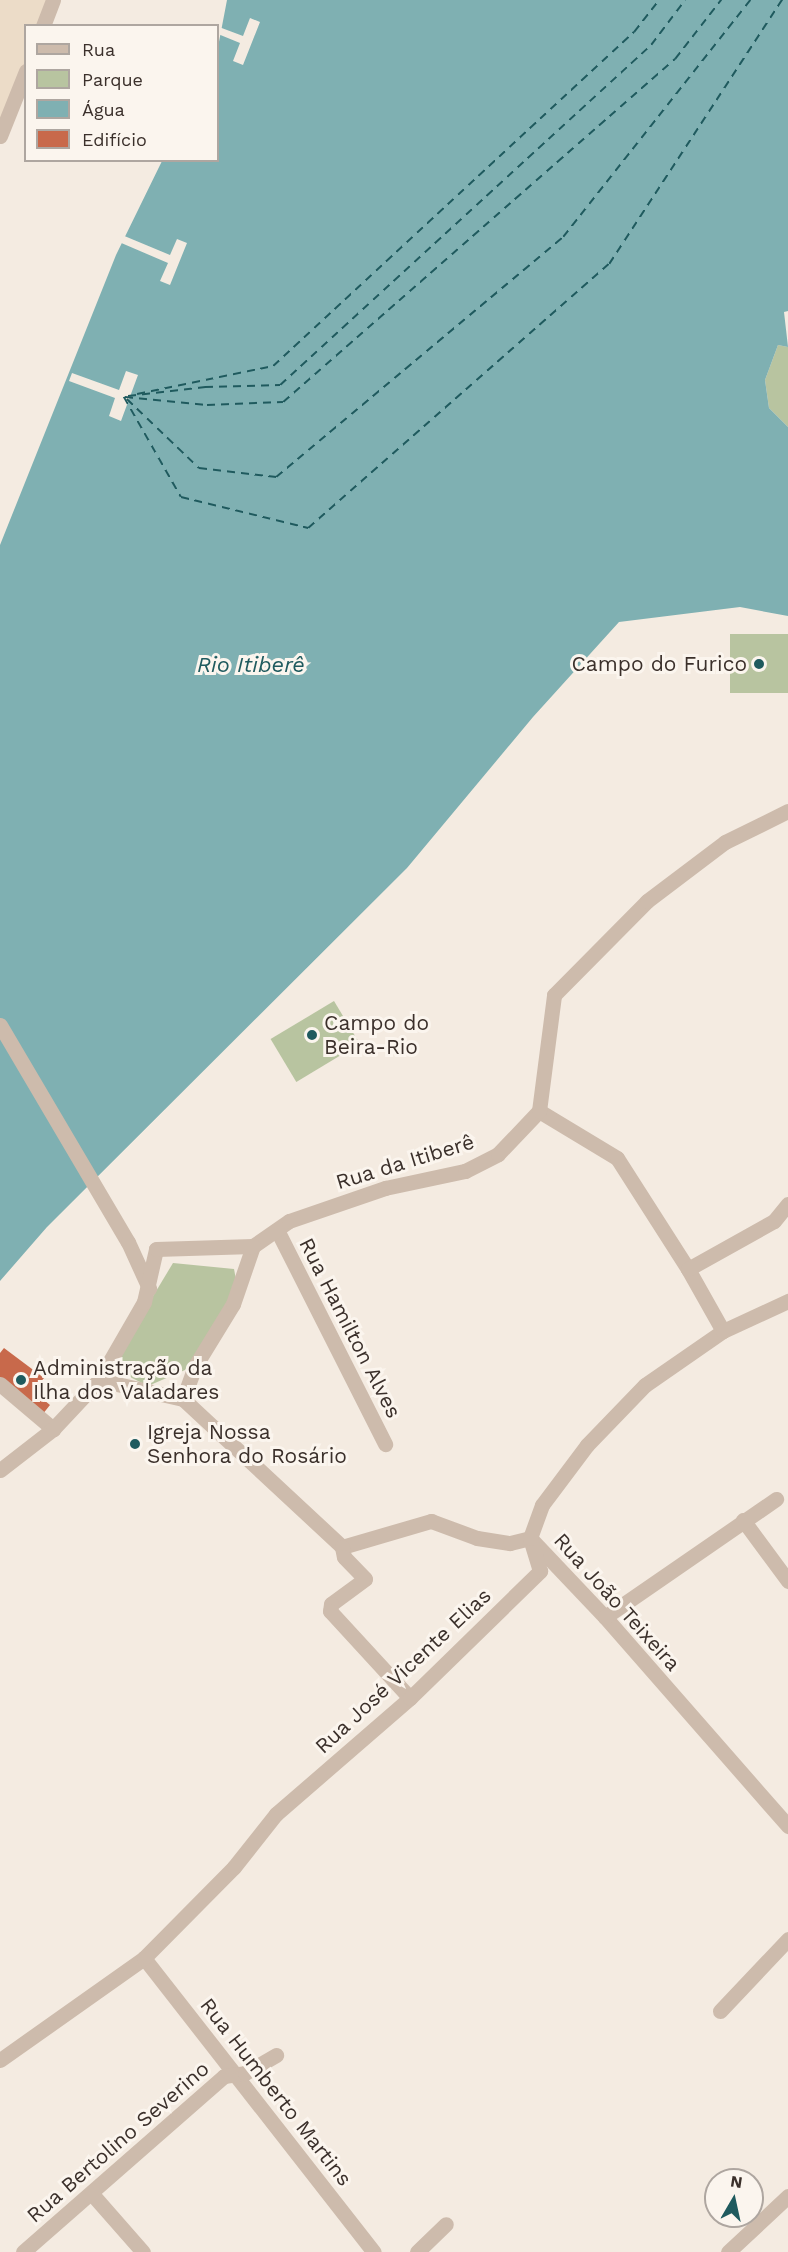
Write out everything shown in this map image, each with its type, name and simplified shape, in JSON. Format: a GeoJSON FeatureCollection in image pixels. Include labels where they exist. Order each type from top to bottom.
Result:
{"type":"FeatureCollection","features":[{"type":"Feature","properties":{"kind":"street"},"geometry":{"type":"LineString","coordinates":[[44,24],[53,0]]}},
{"type":"Feature","properties":{"kind":"street"},"geometry":{"type":"LineString","coordinates":[[0,136],[24,76]]}},
{"type":"Feature","properties":{"kind":"street"},"geometry":{"type":"LineString","coordinates":[[723,1331],[688,1269],[617,1158],[539,1111],[554,995],[647,901],[725,842],[788,811]]}},
{"type":"Feature","properties":{"kind":"street"},"geometry":{"type":"LineString","coordinates":[[0,1025],[128,1242],[149,1288]]}},
{"type":"Feature","properties":{"kind":"street","name":"Rua da Itiberê"},"geometry":{"type":"LineString","coordinates":[[253,1246],[289,1221],[385,1188],[465,1171],[498,1154],[539,1111]]}},
{"type":"Feature","properties":{"kind":"street"},"geometry":{"type":"LineString","coordinates":[[688,1269],[774,1221],[788,1204]]}},
{"type":"Feature","properties":{"kind":"street","name":"Rua Hamilton Alves"},"geometry":{"type":"LineString","coordinates":[[277,1230],[385,1444]]}},
{"type":"Feature","properties":{"kind":"street"},"geometry":{"type":"LineString","coordinates":[[0,1470],[53,1429],[99,1380],[149,1288],[156,1249],[253,1246],[233,1304],[195,1366],[183,1399]]}},
{"type":"Feature","properties":{"kind":"street"},"geometry":{"type":"LineString","coordinates":[[530,1538],[542,1505],[587,1445],[645,1385],[723,1331],[788,1301]]}},
{"type":"Feature","properties":{"kind":"street"},"geometry":{"type":"LineString","coordinates":[[99,1380],[183,1399],[342,1547],[344,1557],[365,1579],[331,1604],[330,1611],[410,1698]]}},
{"type":"Feature","properties":{"kind":"street"},"geometry":{"type":"LineString","coordinates":[[0,1384],[53,1429]]}},
{"type":"Feature","properties":{"kind":"street"},"geometry":{"type":"LineString","coordinates":[[605,1617],[776,1499]]}},
{"type":"Feature","properties":{"kind":"street"},"geometry":{"type":"LineString","coordinates":[[743,1520],[788,1581]]}},
{"type":"Feature","properties":{"kind":"street","name":"Rua João Teixeira"},"geometry":{"type":"LineString","coordinates":[[342,1547],[431,1521],[477,1538],[510,1543],[530,1538],[605,1617],[788,1826]]}},
{"type":"Feature","properties":{"kind":"street","name":"Rua José Vicente Elias"},"geometry":{"type":"LineString","coordinates":[[0,2060],[144,1958],[234,1867],[276,1814],[410,1698],[540,1571],[530,1538]]}},
{"type":"Feature","properties":{"kind":"street"},"geometry":{"type":"LineString","coordinates":[[720,2011],[788,1939]]}},
{"type":"Feature","properties":{"kind":"street","name":"Rua Humberto Martins"},"geometry":{"type":"LineString","coordinates":[[144,1958],[374,2252]]}},
{"type":"Feature","properties":{"kind":"street","name":"Rua Bertolino Severino"},"geometry":{"type":"LineString","coordinates":[[23,2252],[92,2194],[224,2076],[236,2074],[276,2055]]}},
{"type":"Feature","properties":{"kind":"street"},"geometry":{"type":"LineString","coordinates":[[92,2194],[143,2252]]}},
{"type":"Feature","properties":{"kind":"street"},"geometry":{"type":"LineString","coordinates":[[728,2252],[788,2196]]}},
{"type":"Feature","properties":{"kind":"street"},"geometry":{"type":"LineString","coordinates":[[417,2252],[446,2224]]}},
{"type":"Feature","properties":{"kind":"green space"},"geometry":{"type":"Polygon","coordinates":[[[778,345],[788,347],[788,427],[769,408],[765,380],[778,345]]]}},
{"type":"Feature","properties":{"kind":"green space","name":"Campo do Furico"},"geometry":{"type":"Polygon","coordinates":[[[730,634],[788,634],[788,693],[730,693],[730,634]]]}},
{"type":"Feature","properties":{"kind":"green space","name":"Campo do Beira-Rio"},"geometry":{"type":"Polygon","coordinates":[[[334,1001],[360,1044],[296,1082],[271,1039],[334,1001]]]}},
{"type":"Feature","properties":{"kind":"green space"},"geometry":{"type":"Polygon","coordinates":[[[173,1263],[234,1269],[237,1285],[220,1324],[185,1370],[148,1386],[116,1370],[126,1341],[173,1263]]]}},
{"type":"Feature","properties":{"kind":"shaded area"},"geometry":{"type":"Polygon","coordinates":[[[0,0],[53,0],[43,24],[24,24],[24,74],[0,136],[0,0]]]}},
{"type":"Feature","properties":{"kind":"water","name":"Rio Itiberê"},"geometry":{"type":"Polygon","coordinates":[[[227,0],[788,0],[788,311],[784,312],[788,347],[778,345],[765,380],[769,408],[788,427],[788,616],[740,607],[619,622],[533,717],[407,868],[47,1227],[0,1281],[0,545],[116,255],[162,162],[219,162],[219,42],[227,0]]]}},
{"type":"Feature","properties":{"kind":"pier"},"geometry":{"type":"Polygon","coordinates":[[[250,18],[260,22],[243,65],[233,61],[240,43],[219,34],[219,27],[243,36],[250,18]]]}},
{"type":"Feature","properties":{"kind":"pier"},"geometry":{"type":"Polygon","coordinates":[[[122,235],[170,255],[177,239],[187,243],[170,285],[160,281],[168,263],[119,242],[122,235]]]}},
{"type":"Feature","properties":{"kind":"pier"},"geometry":{"type":"Polygon","coordinates":[[[126,371],[138,375],[121,421],[109,416],[115,398],[69,381],[72,373],[119,390],[126,371]]]}},
{"type":"Feature","properties":{"kind":"building","name":"Administração da Ilha dos Valadares"},"geometry":{"type":"Polygon","coordinates":[[[4,1348],[44,1378],[33,1391],[50,1405],[42,1415],[0,1382],[0,1353],[4,1348]]]}},
{"type":"Feature","properties":{"kind":"ferry route"},"geometry":{"type":"LineString","coordinates":[[137,394],[273,366],[634,32],[659,0]]}},
{"type":"Feature","properties":{"kind":"ferry route"},"geometry":{"type":"LineString","coordinates":[[128,396],[205,387],[280,385],[651,45],[685,0]]}},
{"type":"Feature","properties":{"kind":"ferry route"},"geometry":{"type":"LineString","coordinates":[[125,397],[207,405],[283,402],[675,59],[721,0]]}},
{"type":"Feature","properties":{"kind":"ferry route"},"geometry":{"type":"LineString","coordinates":[[127,399],[199,468],[276,477],[563,237],[750,0]]}},
{"type":"Feature","properties":{"kind":"ferry route"},"geometry":{"type":"LineString","coordinates":[[124,397],[181,497],[308,528],[609,264],[782,0]]}},
{"type":"Feature","properties":{"kind":"place","name":"Campo do Furico"},"geometry":{"type":"Point","coordinates":[759,664]}},
{"type":"Feature","properties":{"kind":"place","name":"Campo do Beira-Rio"},"geometry":{"type":"Point","coordinates":[312,1035]}},
{"type":"Feature","properties":{"kind":"place","name":"Administração da Ilha dos Valadares"},"geometry":{"type":"Point","coordinates":[21,1380]}},
{"type":"Feature","properties":{"kind":"place","name":"Igreja Nossa Senhora do Rosário"},"geometry":{"type":"Point","coordinates":[135,1444]}}]}
